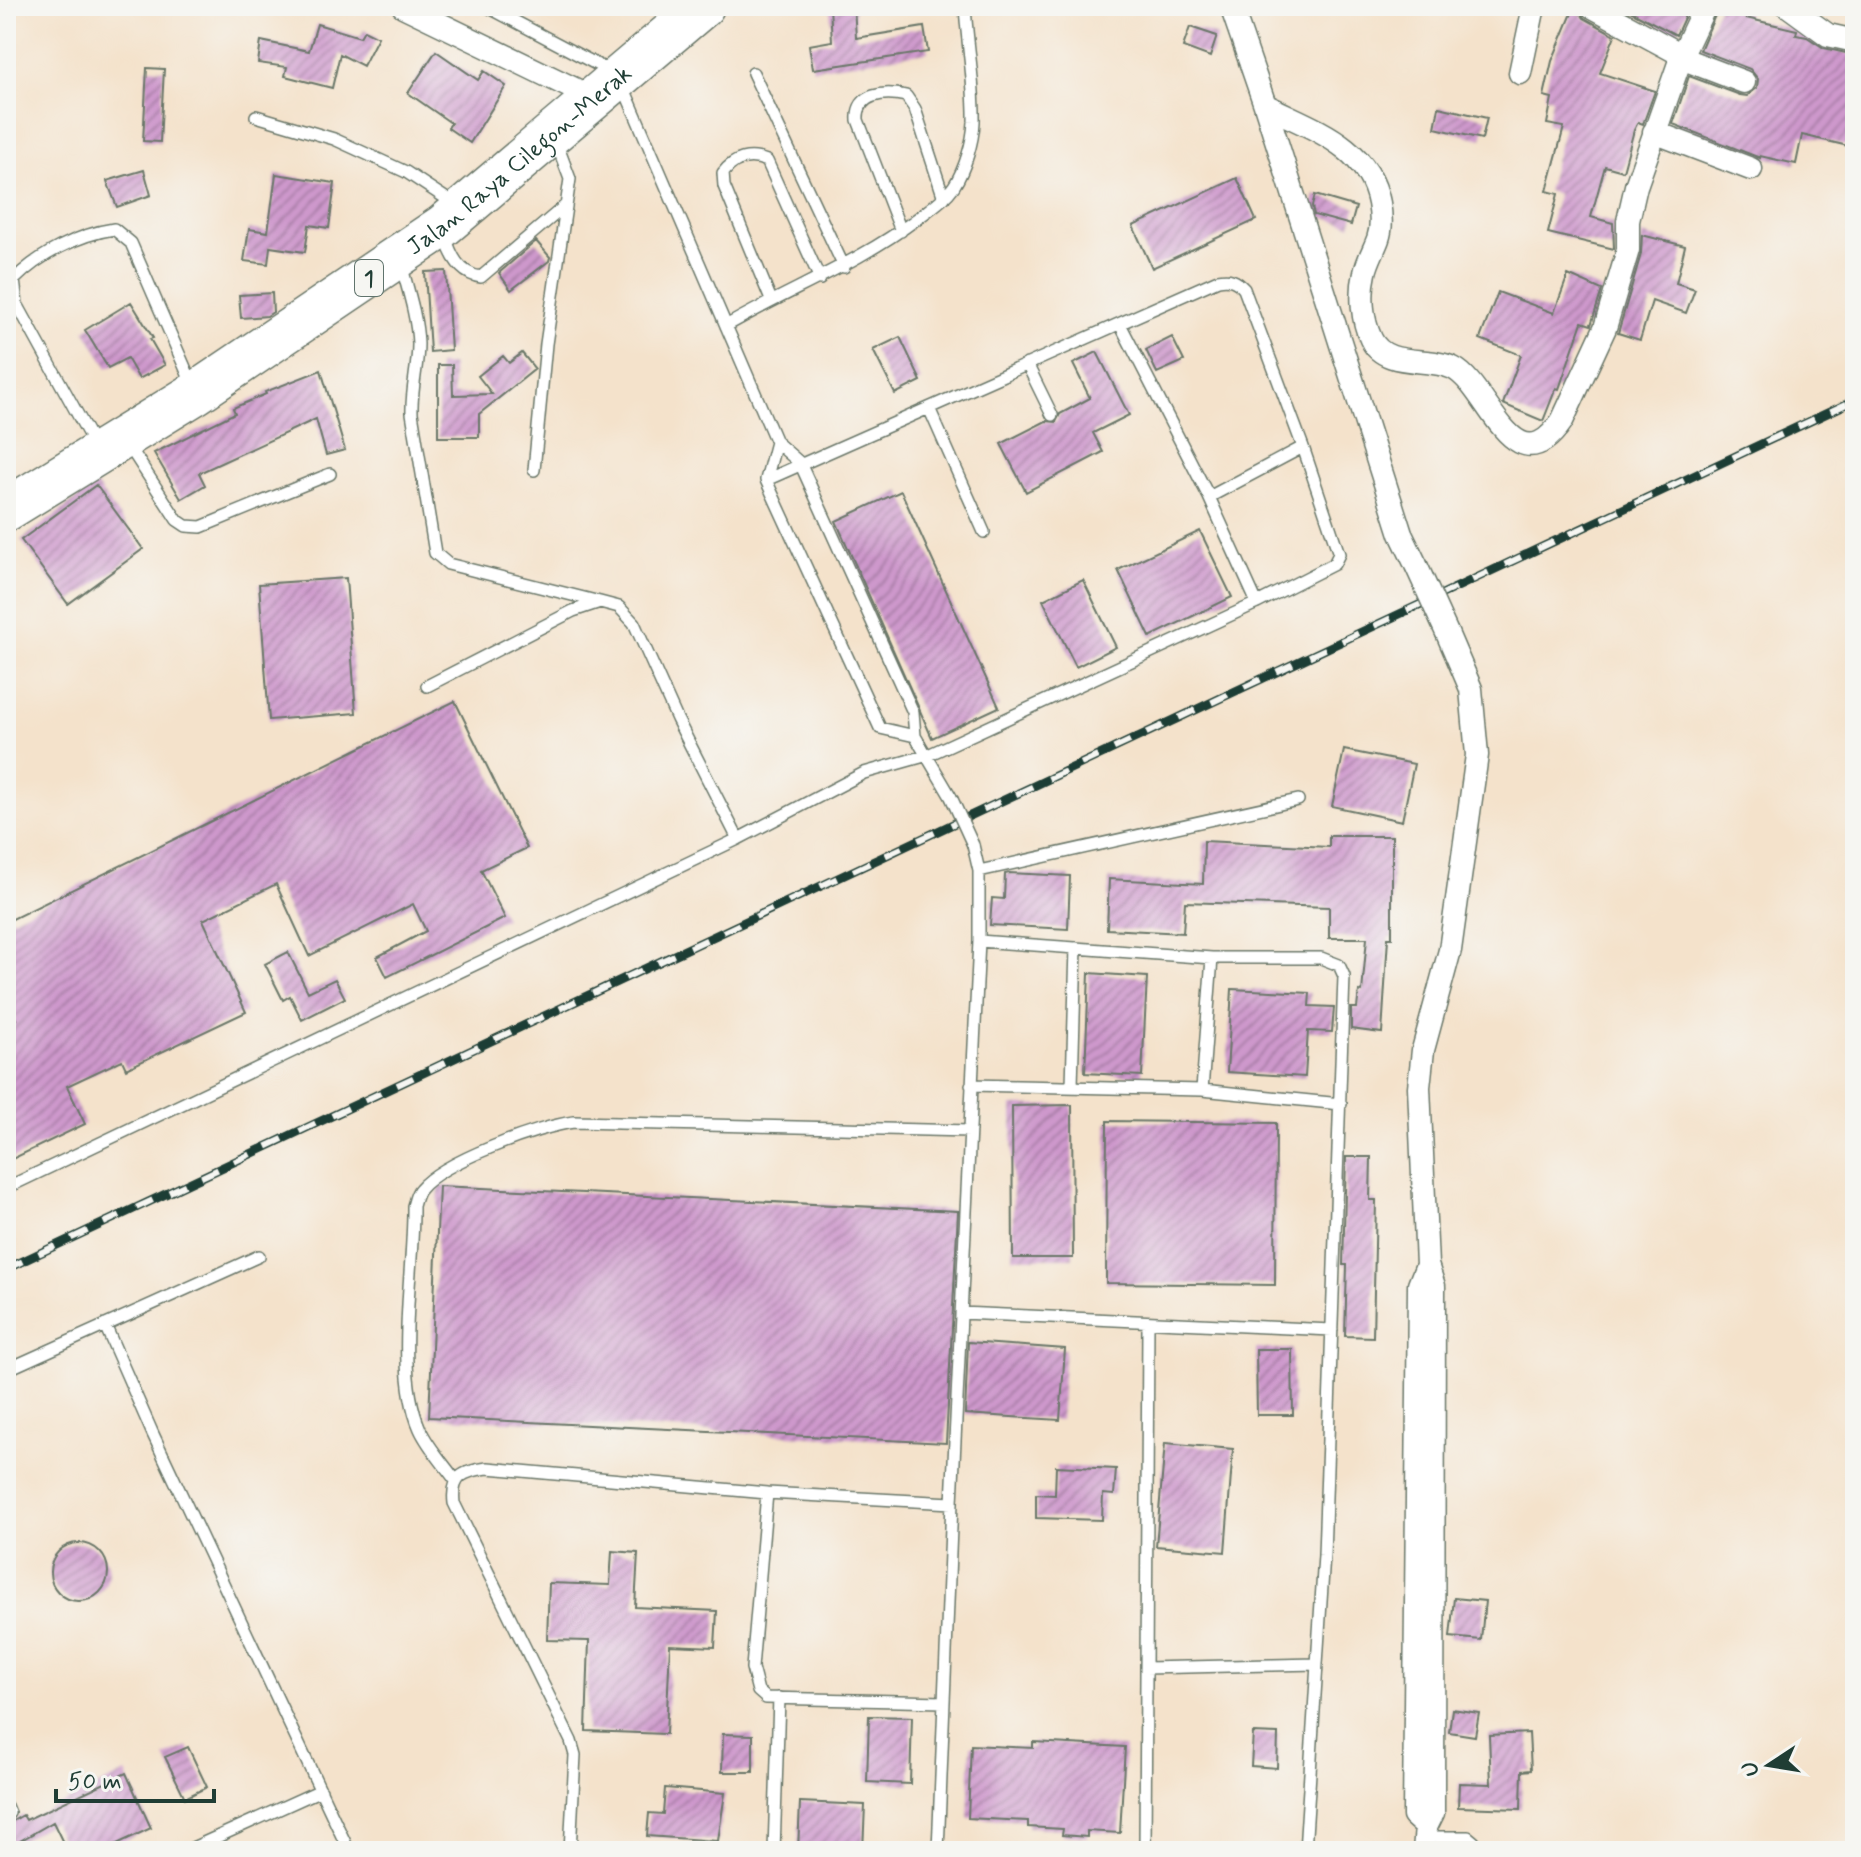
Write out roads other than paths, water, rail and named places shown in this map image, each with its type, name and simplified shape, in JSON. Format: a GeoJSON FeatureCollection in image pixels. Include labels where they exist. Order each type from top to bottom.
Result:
{"type":"FeatureCollection","features":[{"type":"Feature","properties":{"kind":"highway","name":"Jalan Raya Cilegon-Merak"},"geometry":{"type":"LineString","coordinates":[[6,510],[196,393],[400,257],[453,218],[702,6]]}},
{"type":"Feature","properties":{"kind":"street"},"geometry":{"type":"LineString","coordinates":[[403,6],[606,87]]}},
{"type":"Feature","properties":{"kind":"street"},"geometry":{"type":"LineString","coordinates":[[1231,6],[1401,534],[1471,689],[1477,755],[1450,950],[1423,1050],[1419,1087],[1427,1265],[1419,1285],[1414,1816],[1425,1838]]}},
{"type":"Feature","properties":{"kind":"street"},"geometry":{"type":"LineString","coordinates":[[1520,73],[1533,11],[1537,6]]}},
{"type":"Feature","properties":{"kind":"street"},"geometry":{"type":"LineString","coordinates":[[1591,6],[1682,57],[1744,82]]}},
{"type":"Feature","properties":{"kind":"street"},"geometry":{"type":"LineString","coordinates":[[1265,105],[1327,136],[1355,154],[1377,190],[1381,212],[1380,235],[1365,271],[1363,296],[1364,317],[1370,338],[1377,348],[1389,356],[1455,368],[1471,383],[1504,430],[1515,440],[1528,444],[1553,435],[1600,340],[1628,250],[1628,221],[1636,186],[1682,57],[1705,6]]}},
{"type":"Feature","properties":{"kind":"street"},"geometry":{"type":"LineString","coordinates":[[1788,6],[1828,35],[1855,41]]}},
{"type":"Feature","properties":{"kind":"street"},"geometry":{"type":"LineString","coordinates":[[1654,132],[1751,169]]}},
{"type":"Feature","properties":{"kind":"lane"},"geometry":{"type":"LineString","coordinates":[[487,6],[606,87],[726,326],[776,442],[800,463],[913,712],[915,736],[951,797],[973,845],[979,871],[979,941],[938,1851]]}},
{"type":"Feature","properties":{"kind":"lane"},"geometry":{"type":"LineString","coordinates":[[726,326],[771,300],[844,267],[901,231],[944,198],[964,167],[974,124],[965,6]]}},
{"type":"Feature","properties":{"kind":"lane"},"geometry":{"type":"LineString","coordinates":[[753,73],[844,267]]}},
{"type":"Feature","properties":{"kind":"lane"},"geometry":{"type":"LineString","coordinates":[[901,231],[858,120],[857,110],[862,101],[878,94],[906,96],[915,109],[944,198]]}},
{"type":"Feature","properties":{"kind":"lane"},"geometry":{"type":"LineString","coordinates":[[256,116],[334,139],[406,172],[453,218],[453,258],[470,274],[481,277],[566,205]]}},
{"type":"Feature","properties":{"kind":"lane"},"geometry":{"type":"LineString","coordinates":[[534,470],[546,344],[570,179],[553,134]]}},
{"type":"Feature","properties":{"kind":"lane"},"geometry":{"type":"LineString","coordinates":[[771,300],[724,186],[723,173],[731,163],[751,157],[767,161],[820,279]]}},
{"type":"Feature","properties":{"kind":"lane"},"geometry":{"type":"LineString","coordinates":[[196,393],[131,243],[114,229],[95,232],[28,265],[14,280],[17,304],[111,446],[177,520],[186,526],[201,527],[330,474]]}},
{"type":"Feature","properties":{"kind":"lane"},"geometry":{"type":"LineString","coordinates":[[400,257],[418,345],[411,390],[412,413],[435,553],[448,564],[619,607],[634,623],[677,719],[738,839]]}},
{"type":"Feature","properties":{"kind":"lane"},"geometry":{"type":"LineString","coordinates":[[6,1188],[738,839],[864,773],[928,755],[1257,603],[1334,564],[1339,554],[1244,289],[1238,282],[1227,279],[1218,280],[766,480]]}},
{"type":"Feature","properties":{"kind":"lane"},"geometry":{"type":"LineString","coordinates":[[1120,324],[1209,497],[1257,603]]}},
{"type":"Feature","properties":{"kind":"lane"},"geometry":{"type":"LineString","coordinates":[[1027,364],[1052,415]]}},
{"type":"Feature","properties":{"kind":"lane"},"geometry":{"type":"LineString","coordinates":[[929,408],[984,532]]}},
{"type":"Feature","properties":{"kind":"lane"},"geometry":{"type":"LineString","coordinates":[[776,442],[766,480],[880,728],[915,736]]}},
{"type":"Feature","properties":{"kind":"lane"},"geometry":{"type":"LineString","coordinates":[[1209,497],[1303,447]]}},
{"type":"Feature","properties":{"kind":"lane"},"geometry":{"type":"LineString","coordinates":[[427,686],[520,636],[600,602]]}},
{"type":"Feature","properties":{"kind":"lane"},"geometry":{"type":"LineString","coordinates":[[979,871],[1298,800]]}},
{"type":"Feature","properties":{"kind":"lane"},"geometry":{"type":"LineString","coordinates":[[979,941],[1212,958],[1321,958],[1339,965],[1344,976],[1332,1330],[1305,1851]]}},
{"type":"Feature","properties":{"kind":"lane"},"geometry":{"type":"LineString","coordinates":[[1072,1085],[1076,948]]}},
{"type":"Feature","properties":{"kind":"lane"},"geometry":{"type":"LineString","coordinates":[[1202,1090],[1212,958]]}},
{"type":"Feature","properties":{"kind":"lane"},"geometry":{"type":"LineString","coordinates":[[971,1085],[1202,1090],[1341,1104]]}},
{"type":"Feature","properties":{"kind":"lane"},"geometry":{"type":"LineString","coordinates":[[456,1481],[421,1432],[410,1400],[407,1369],[413,1206],[418,1191],[431,1178],[482,1152],[536,1130],[574,1122],[970,1131]]}},
{"type":"Feature","properties":{"kind":"lane"},"geometry":{"type":"LineString","coordinates":[[6,1370],[259,1256]]}},
{"type":"Feature","properties":{"kind":"lane"},"geometry":{"type":"LineString","coordinates":[[961,1313],[1332,1330]]}},
{"type":"Feature","properties":{"kind":"lane"},"geometry":{"type":"LineString","coordinates":[[1145,1851],[1148,1322]]}},
{"type":"Feature","properties":{"kind":"lane"},"geometry":{"type":"LineString","coordinates":[[105,1325],[349,1851]]}},
{"type":"Feature","properties":{"kind":"lane"},"geometry":{"type":"LineString","coordinates":[[570,1851],[575,1755],[454,1503],[456,1481],[465,1473],[488,1468],[767,1493],[952,1503]]}},
{"type":"Feature","properties":{"kind":"lane"},"geometry":{"type":"LineString","coordinates":[[767,1493],[752,1668],[758,1691],[766,1698],[944,1702]]}},
{"type":"Feature","properties":{"kind":"lane"},"geometry":{"type":"LineString","coordinates":[[1146,1668],[1317,1664]]}},
{"type":"Feature","properties":{"kind":"lane"},"geometry":{"type":"LineString","coordinates":[[774,1851],[779,1698]]}},
{"type":"Feature","properties":{"kind":"lane"},"geometry":{"type":"LineString","coordinates":[[186,1851],[321,1790]]}},
{"type":"Feature","properties":{"kind":"lane"},"geometry":{"type":"LineString","coordinates":[[1425,1838],[1468,1837],[1474,1842],[1476,1851]]}},
{"type":"Feature","properties":{"kind":"railway"},"geometry":{"type":"LineString","coordinates":[[6,1269],[1855,400]]}}]}
